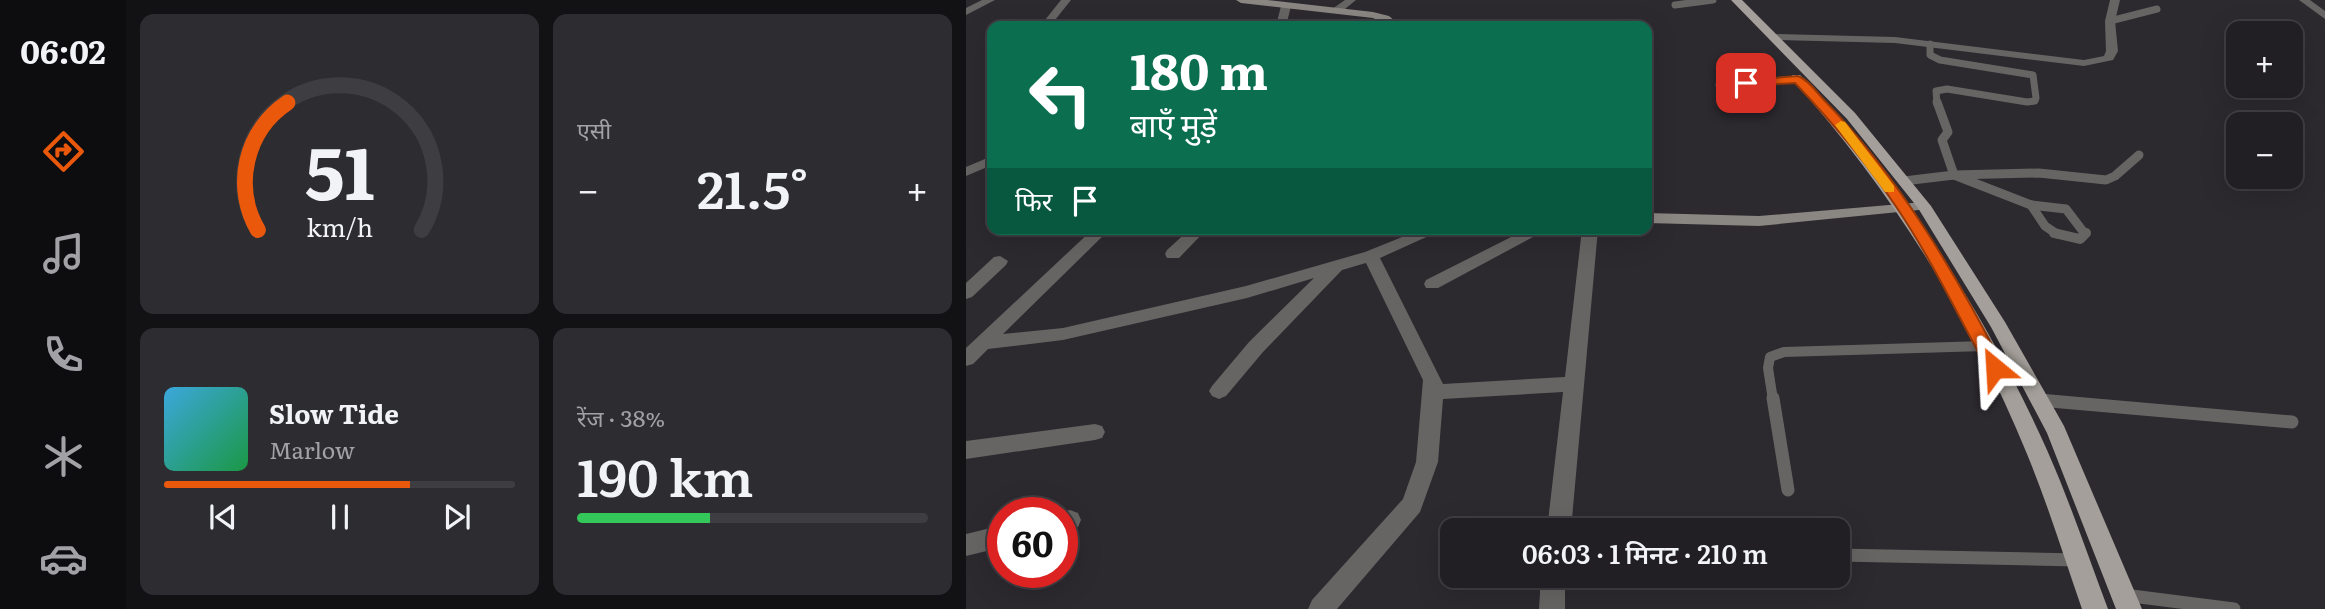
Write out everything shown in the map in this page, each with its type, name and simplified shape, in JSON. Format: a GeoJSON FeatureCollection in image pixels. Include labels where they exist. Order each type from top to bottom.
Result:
{"type":"FeatureCollection","features":[{"type":"Feature","properties":{"kind":"main road"},"geometry":{"type":"LineString","coordinates":[[1722,0],[1835,118],[1904,208],[1984,346],[2028,432],[2095,609]]}},
{"type":"Feature","properties":{"kind":"main road"},"geometry":{"type":"LineString","coordinates":[[1736,0],[1851,116],[1924,206],[1999,326],[2057,432],[2127,602]]}},
{"type":"Feature","properties":{"kind":"street"},"geometry":{"type":"LineString","coordinates":[[966,12],[990,0]]}},
{"type":"Feature","properties":{"kind":"street"},"geometry":{"type":"LineString","coordinates":[[1050,21],[1066,0]]}},
{"type":"Feature","properties":{"kind":"street"},"geometry":{"type":"LineString","coordinates":[[1241,0],[1336,11],[1385,18],[1389,21]]}},
{"type":"Feature","properties":{"kind":"street"},"geometry":{"type":"LineString","coordinates":[[1336,11],[1351,0]]}},
{"type":"Feature","properties":{"kind":"street"},"geometry":{"type":"LineString","coordinates":[[1773,37],[1895,40],[2084,63],[2101,62],[2109,58],[2112,51],[2110,21],[2115,0]]}},
{"type":"Feature","properties":{"kind":"street"},"geometry":{"type":"LineString","coordinates":[[2304,0],[2325,16]]}},
{"type":"Feature","properties":{"kind":"street"},"geometry":{"type":"LineString","coordinates":[[1282,21],[1286,6]]}},
{"type":"Feature","properties":{"kind":"street"},"geometry":{"type":"LineString","coordinates":[[966,172],[987,162]]}},
{"type":"Feature","properties":{"kind":"street"},"geometry":{"type":"LineString","coordinates":[[1652,218],[1759,221],[1924,206]]}},
{"type":"Feature","properties":{"kind":"street"},"geometry":{"type":"LineString","coordinates":[[966,359],[1096,235]]}},
{"type":"Feature","properties":{"kind":"street"},"geometry":{"type":"LineString","coordinates":[[1173,254],[1193,235]]}},
{"type":"Feature","properties":{"kind":"street"},"geometry":{"type":"LineString","coordinates":[[984,343],[1063,334],[1247,292],[1371,256],[1422,235]]}},
{"type":"Feature","properties":{"kind":"street"},"geometry":{"type":"LineString","coordinates":[[1432,284],[1527,235]]}},
{"type":"Feature","properties":{"kind":"street"},"geometry":{"type":"LineString","coordinates":[[1560,518],[1589,235]]}},
{"type":"Feature","properties":{"kind":"street"},"geometry":{"type":"LineString","coordinates":[[1321,609],[1412,505],[1427,462],[1433,380],[1371,256]]}},
{"type":"Feature","properties":{"kind":"street"},"geometry":{"type":"LineString","coordinates":[[966,293],[1000,261]]}},
{"type":"Feature","properties":{"kind":"street"},"geometry":{"type":"LineString","coordinates":[[1219,391],[1256,347],[1338,264]]}},
{"type":"Feature","properties":{"kind":"street"},"geometry":{"type":"LineString","coordinates":[[1434,392],[1576,384]]}},
{"type":"Feature","properties":{"kind":"street"},"geometry":{"type":"LineString","coordinates":[[966,450],[1095,432]]}},
{"type":"Feature","properties":{"kind":"street"},"geometry":{"type":"LineString","coordinates":[[966,545],[987,540]]}},
{"type":"Feature","properties":{"kind":"street"},"geometry":{"type":"LineString","coordinates":[[1552,609],[1553,588]]}},
{"type":"Feature","properties":{"kind":"lane"},"geometry":{"type":"LineString","coordinates":[[1675,5],[1713,0]]}},
{"type":"Feature","properties":{"kind":"lane"},"geometry":{"type":"LineString","coordinates":[[2110,21],[2157,9]]}},
{"type":"Feature","properties":{"kind":"lane"},"geometry":{"type":"LineString","coordinates":[[1930,44],[1932,58],[2027,72],[2036,78],[2035,101],[2027,103],[1947,89],[1936,91],[1937,108],[1948,131],[1942,140],[1954,175],[2031,205],[2066,209],[2086,233],[2080,239],[2062,238],[2048,230],[2031,205]]}},
{"type":"Feature","properties":{"kind":"lane"},"geometry":{"type":"LineString","coordinates":[[1719,85],[1798,79]]}},
{"type":"Feature","properties":{"kind":"lane"},"geometry":{"type":"LineString","coordinates":[[1904,181],[1954,175],[2039,173],[2106,180],[2115,176],[2139,155]]}},
{"type":"Feature","properties":{"kind":"lane"},"geometry":{"type":"LineString","coordinates":[[1788,490],[1768,368],[1770,357],[1784,352],[1984,346]]}},
{"type":"Feature","properties":{"kind":"lane"},"geometry":{"type":"LineString","coordinates":[[2039,400],[2292,422]]}},
{"type":"Feature","properties":{"kind":"lane"},"geometry":{"type":"LineString","coordinates":[[1850,555],[2077,561]]}},
{"type":"Feature","properties":{"kind":"lane"},"geometry":{"type":"LineString","coordinates":[[2127,602],[2234,609]]}},
{"type":"Feature","properties":{"kind":"slow traffic"},"geometry":{"type":"LineString","coordinates":[[1841,125],[1890,189]]}},
{"type":"Feature","properties":{"kind":"route"},"geometry":{"type":"LineString","coordinates":[[1746,83],[1798,79],[1835,118],[1904,208],[1975,327],[1995,368]]}}]}
